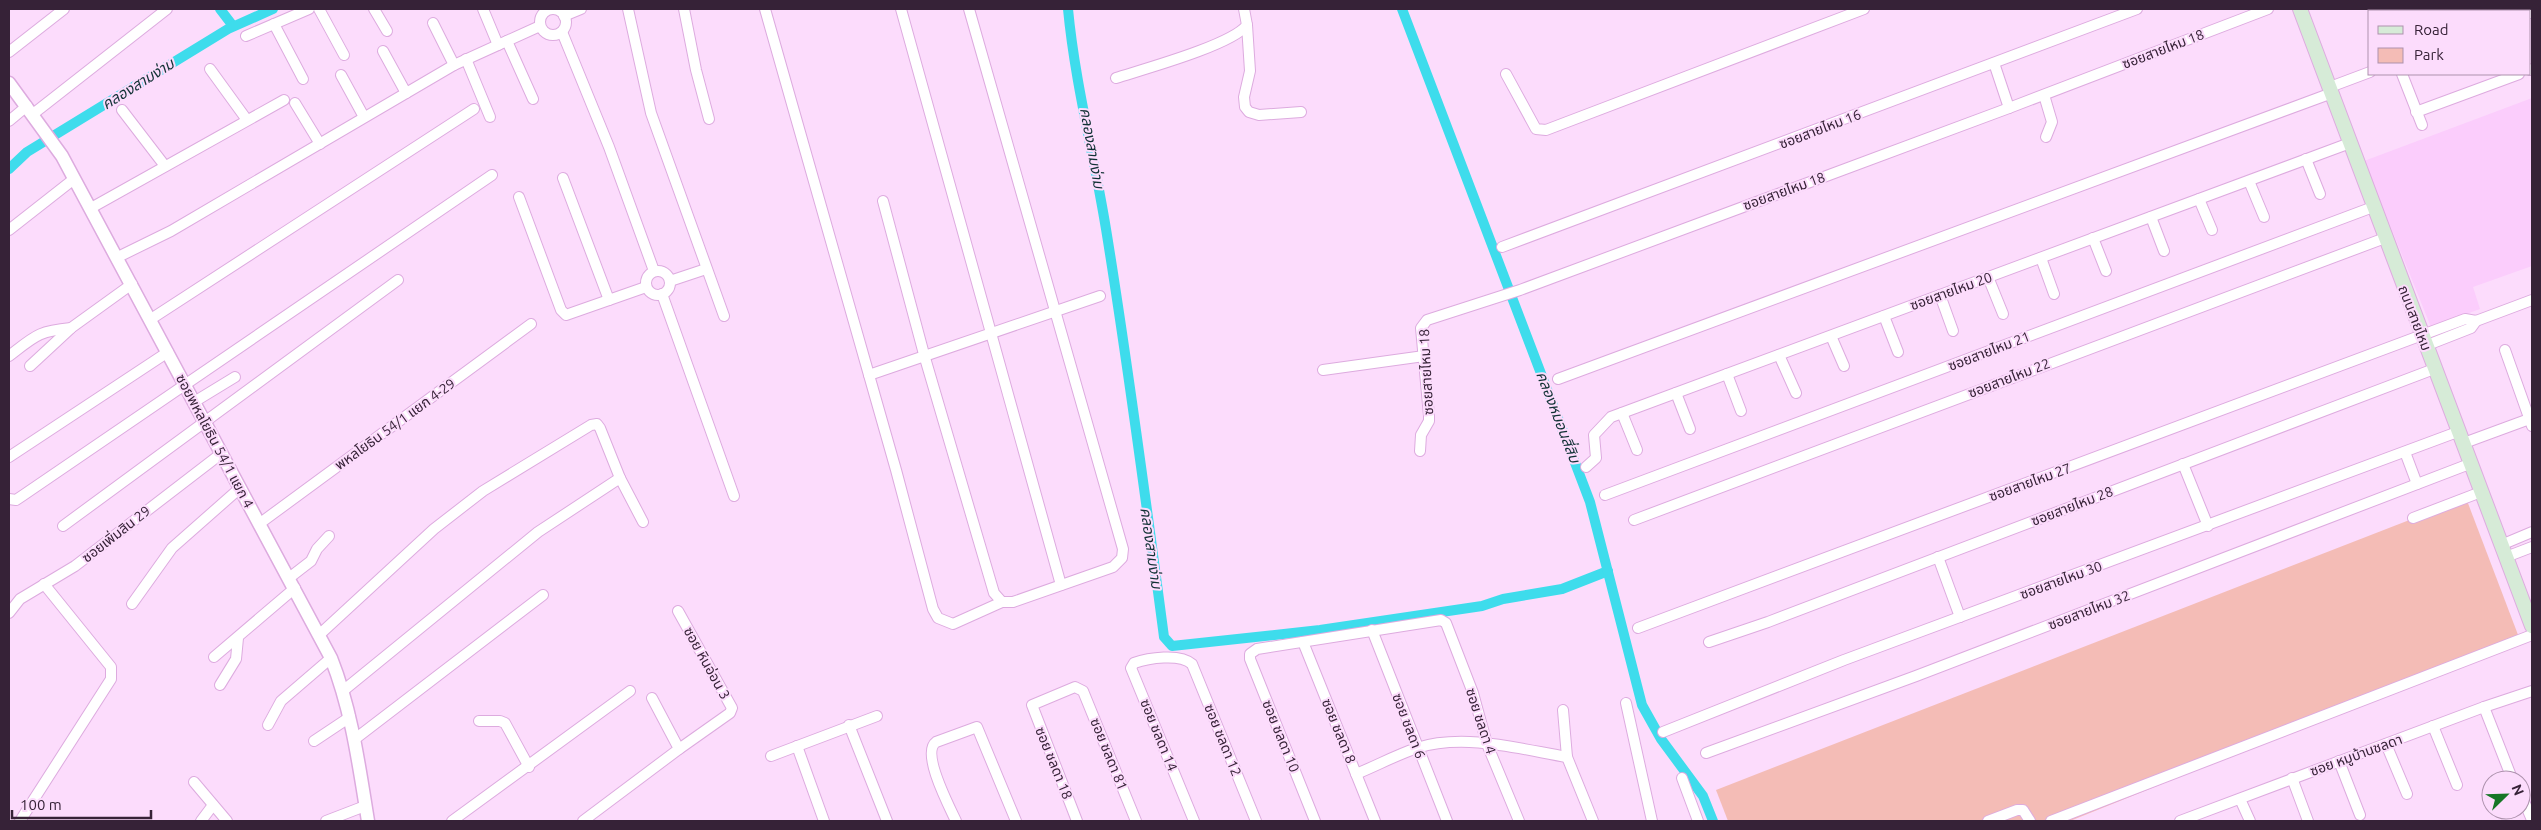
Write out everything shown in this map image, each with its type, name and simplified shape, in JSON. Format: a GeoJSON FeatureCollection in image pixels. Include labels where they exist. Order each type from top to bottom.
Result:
{"type":"FeatureCollection","features":[{"type":"Feature","properties":{"kind":"main road","name":"ถนนสายไหม"},"geometry":{"type":"LineString","coordinates":[[2300,9],[2532,625]]}},
{"type":"Feature","properties":{"kind":"street"},"geometry":{"type":"LineString","coordinates":[[9,52],[64,9]]}},
{"type":"Feature","properties":{"kind":"street"},"geometry":{"type":"LineString","coordinates":[[9,121],[30,110],[167,9]]}},
{"type":"Feature","properties":{"kind":"street"},"geometry":{"type":"LineString","coordinates":[[246,36],[309,9]]}},
{"type":"Feature","properties":{"kind":"street"},"geometry":{"type":"LineString","coordinates":[[319,9],[344,55]]}},
{"type":"Feature","properties":{"kind":"street"},"geometry":{"type":"LineString","coordinates":[[374,9],[386,31]]}},
{"type":"Feature","properties":{"kind":"street"},"geometry":{"type":"LineString","coordinates":[[483,9],[533,99]]}},
{"type":"Feature","properties":{"kind":"street"},"geometry":{"type":"LineString","coordinates":[[564,16],[581,9]]}},
{"type":"Feature","properties":{"kind":"street"},"geometry":{"type":"LineString","coordinates":[[628,9],[651,113],[724,316]]}},
{"type":"Feature","properties":{"kind":"street"},"geometry":{"type":"LineString","coordinates":[[684,9],[696,70],[709,119]]}},
{"type":"Feature","properties":{"kind":"street"},"geometry":{"type":"LineString","coordinates":[[765,9],[927,587],[938,618],[953,624],[1002,602],[1012,602],[1113,567],[1122,558],[1123,550],[969,9]]}},
{"type":"Feature","properties":{"kind":"street"},"geometry":{"type":"LineString","coordinates":[[900,9],[1061,585]]}},
{"type":"Feature","properties":{"kind":"street"},"geometry":{"type":"LineString","coordinates":[[1244,9],[1250,71],[1244,97],[1245,107],[1250,112],[1259,115],[1301,112]]}},
{"type":"Feature","properties":{"kind":"street"},"geometry":{"type":"LineString","coordinates":[[1506,74],[1536,129],[1546,130],[1864,9]]}},
{"type":"Feature","properties":{"kind":"street","name":"ซอยสายไหม 16"},"geometry":{"type":"LineString","coordinates":[[1502,247],[2137,9]]}},
{"type":"Feature","properties":{"kind":"street","name":"ซอยสายไหม 18"},"geometry":{"type":"LineString","coordinates":[[1420,452],[1421,435],[1429,421],[1421,328],[1424,321],[1520,290],[2044,95],[2268,9]]}},
{"type":"Feature","properties":{"kind":"street"},"geometry":{"type":"LineString","coordinates":[[556,10],[564,16],[565,26],[562,32],[556,35],[549,35],[540,26],[542,11],[556,10]]}},
{"type":"Feature","properties":{"kind":"street"},"geometry":{"type":"LineString","coordinates":[[433,23],[454,65]]}},
{"type":"Feature","properties":{"kind":"street"},"geometry":{"type":"LineString","coordinates":[[274,24],[303,79]]}},
{"type":"Feature","properties":{"kind":"street"},"geometry":{"type":"LineString","coordinates":[[1116,78],[1197,52],[1242,32],[1247,25]]}},
{"type":"Feature","properties":{"kind":"street"},"geometry":{"type":"LineString","coordinates":[[118,257],[171,231],[454,65],[540,26]]}},
{"type":"Feature","properties":{"kind":"street"},"geometry":{"type":"LineString","coordinates":[[562,32],[608,147],[654,271]]}},
{"type":"Feature","properties":{"kind":"street"},"geometry":{"type":"LineString","coordinates":[[384,51],[406,93]]}},
{"type":"Feature","properties":{"kind":"street"},"geometry":{"type":"LineString","coordinates":[[466,59],[490,117]]}},
{"type":"Feature","properties":{"kind":"street"},"geometry":{"type":"LineString","coordinates":[[1994,63],[2008,108]]}},
{"type":"Feature","properties":{"kind":"street"},"geometry":{"type":"LineString","coordinates":[[210,69],[247,120]]}},
{"type":"Feature","properties":{"kind":"street"},"geometry":{"type":"LineString","coordinates":[[1558,379],[2331,90],[2368,73]]}},
{"type":"Feature","properties":{"kind":"street"},"geometry":{"type":"LineString","coordinates":[[2402,75],[2422,125]]}},
{"type":"Feature","properties":{"kind":"street"},"geometry":{"type":"LineString","coordinates":[[2416,112],[2516,75]]}},
{"type":"Feature","properties":{"kind":"street"},"geometry":{"type":"LineString","coordinates":[[342,76],[364,117]]}},
{"type":"Feature","properties":{"kind":"street","name":"ซอยพหลโยธิน 54/1 แยก 4"},"geometry":{"type":"LineString","coordinates":[[9,83],[48,133],[62,156],[118,257],[331,658],[344,690],[368,821]]}},
{"type":"Feature","properties":{"kind":"street"},"geometry":{"type":"LineString","coordinates":[[2044,95],[2052,122],[2046,137]]}},
{"type":"Feature","properties":{"kind":"street"},"geometry":{"type":"LineString","coordinates":[[91,208],[284,100]]}},
{"type":"Feature","properties":{"kind":"street"},"geometry":{"type":"LineString","coordinates":[[296,103],[320,144]]}},
{"type":"Feature","properties":{"kind":"street"},"geometry":{"type":"LineString","coordinates":[[151,319],[474,109]]}},
{"type":"Feature","properties":{"kind":"street"},"geometry":{"type":"LineString","coordinates":[[122,110],[165,166]]}},
{"type":"Feature","properties":{"kind":"street","name":"ซอยสายไหม 20"},"geometry":{"type":"LineString","coordinates":[[1586,467],[1596,458],[1593,437],[1596,432],[1608,419],[1622,413],[2350,143]]}},
{"type":"Feature","properties":{"kind":"street"},"geometry":{"type":"LineString","coordinates":[[2306,159],[2320,194]]}},
{"type":"Feature","properties":{"kind":"street"},"geometry":{"type":"LineString","coordinates":[[9,499],[16,500],[32,490],[492,175]]}},
{"type":"Feature","properties":{"kind":"street"},"geometry":{"type":"LineString","coordinates":[[563,178],[609,300]]}},
{"type":"Feature","properties":{"kind":"street"},"geometry":{"type":"LineString","coordinates":[[9,230],[74,179]]}},
{"type":"Feature","properties":{"kind":"street"},"geometry":{"type":"LineString","coordinates":[[2249,180],[2264,217]]}},
{"type":"Feature","properties":{"kind":"street"},"geometry":{"type":"LineString","coordinates":[[519,197],[562,310],[566,315],[646,287]]}},
{"type":"Feature","properties":{"kind":"street"},"geometry":{"type":"LineString","coordinates":[[2199,199],[2212,230]]}},
{"type":"Feature","properties":{"kind":"street"},"geometry":{"type":"LineString","coordinates":[[883,201],[925,358],[994,593],[1002,602]]}},
{"type":"Feature","properties":{"kind":"street","name":"ซอยสายไหม 21"},"geometry":{"type":"LineString","coordinates":[[1605,495],[2373,207]]}},
{"type":"Feature","properties":{"kind":"street"},"geometry":{"type":"LineString","coordinates":[[2151,217],[2164,251]]}},
{"type":"Feature","properties":{"kind":"street"},"geometry":{"type":"LineString","coordinates":[[2093,238],[2106,271]]}},
{"type":"Feature","properties":{"kind":"street","name":"ซอยสายไหม 22"},"geometry":{"type":"LineString","coordinates":[[1634,520],[2385,238]]}},
{"type":"Feature","properties":{"kind":"street"},"geometry":{"type":"LineString","coordinates":[[2040,258],[2054,294]]}},
{"type":"Feature","properties":{"kind":"street"},"geometry":{"type":"LineString","coordinates":[[670,281],[706,269]]}},
{"type":"Feature","properties":{"kind":"street"},"geometry":{"type":"LineString","coordinates":[[654,271],[666,274],[670,281],[668,289],[662,294],[654,295],[646,287],[646,279],[654,271]]}},
{"type":"Feature","properties":{"kind":"street"},"geometry":{"type":"LineString","coordinates":[[1988,277],[2003,314]]}},
{"type":"Feature","properties":{"kind":"street"},"geometry":{"type":"LineString","coordinates":[[63,526],[206,423],[398,280]]}},
{"type":"Feature","properties":{"kind":"street"},"geometry":{"type":"LineString","coordinates":[[30,366],[71,328],[132,284]]}},
{"type":"Feature","properties":{"kind":"street"},"geometry":{"type":"LineString","coordinates":[[662,294],[734,496]]}},
{"type":"Feature","properties":{"kind":"street"},"geometry":{"type":"LineString","coordinates":[[1940,295],[1953,332]]}},
{"type":"Feature","properties":{"kind":"street"},"geometry":{"type":"LineString","coordinates":[[869,375],[925,358],[1100,296]]}},
{"type":"Feature","properties":{"kind":"street","name":"ซอยสายไหม 27"},"geometry":{"type":"LineString","coordinates":[[1638,628],[2424,341],[2465,319],[2476,321],[2532,300]]}},
{"type":"Feature","properties":{"kind":"street"},"geometry":{"type":"LineString","coordinates":[[1884,316],[1898,352]]}},
{"type":"Feature","properties":{"kind":"street","name":"พหลโยธิน 54/1 แยก 4-29"},"geometry":{"type":"LineString","coordinates":[[259,524],[531,324]]}},
{"type":"Feature","properties":{"kind":"street"},"geometry":{"type":"LineString","coordinates":[[9,356],[47,330],[71,328]]}},
{"type":"Feature","properties":{"kind":"street"},"geometry":{"type":"LineString","coordinates":[[1831,336],[1844,366]]}},
{"type":"Feature","properties":{"kind":"street"},"geometry":{"type":"LineString","coordinates":[[2505,350],[2531,421]]}},
{"type":"Feature","properties":{"kind":"street"},"geometry":{"type":"LineString","coordinates":[[9,457],[168,352]]}},
{"type":"Feature","properties":{"kind":"street"},"geometry":{"type":"LineString","coordinates":[[1779,355],[1796,393]]}},
{"type":"Feature","properties":{"kind":"street"},"geometry":{"type":"LineString","coordinates":[[1323,370],[1424,356]]}},
{"type":"Feature","properties":{"kind":"street","name":"ซอยสายไหม 28"},"geometry":{"type":"LineString","coordinates":[[1709,642],[1768,622],[2434,369]]}},
{"type":"Feature","properties":{"kind":"street"},"geometry":{"type":"LineString","coordinates":[[1727,374],[1741,411]]}},
{"type":"Feature","properties":{"kind":"street"},"geometry":{"type":"LineString","coordinates":[[194,402],[235,377]]}},
{"type":"Feature","properties":{"kind":"street"},"geometry":{"type":"LineString","coordinates":[[1676,393],[1690,429]]}},
{"type":"Feature","properties":{"kind":"street"},"geometry":{"type":"LineString","coordinates":[[1622,413],[1637,450]]}},
{"type":"Feature","properties":{"kind":"street","name":"ซอยสายไหม 30"},"geometry":{"type":"LineString","coordinates":[[1663,732],[1844,660],[2406,452],[2531,421]]}},
{"type":"Feature","properties":{"kind":"street"},"geometry":{"type":"LineString","coordinates":[[319,635],[448,518],[483,491],[590,425],[597,424],[600,428],[620,478],[643,522]]}},
{"type":"Feature","properties":{"kind":"street"},"geometry":{"type":"LineString","coordinates":[[2406,452],[2417,484]]}},
{"type":"Feature","properties":{"kind":"street","name":"ซอยเพิ่มสิน 29"},"geometry":{"type":"LineString","coordinates":[[9,613],[20,599],[75,566],[222,453]]}},
{"type":"Feature","properties":{"kind":"street","name":"ซอยสายไหม 32"},"geometry":{"type":"LineString","coordinates":[[1706,753],[1916,676],[2472,463]]}},
{"type":"Feature","properties":{"kind":"street"},"geometry":{"type":"LineString","coordinates":[[2183,464],[2208,526]]}},
{"type":"Feature","properties":{"kind":"street"},"geometry":{"type":"LineString","coordinates":[[344,690],[538,532],[620,478]]}},
{"type":"Feature","properties":{"kind":"street"},"geometry":{"type":"LineString","coordinates":[[132,604],[172,548],[240,488]]}},
{"type":"Feature","properties":{"kind":"street"},"geometry":{"type":"LineString","coordinates":[[2413,518],[2481,492]]}},
{"type":"Feature","properties":{"kind":"street"},"geometry":{"type":"LineString","coordinates":[[2504,551],[2532,532]]}},
{"type":"Feature","properties":{"kind":"street"},"geometry":{"type":"LineString","coordinates":[[214,657],[238,638],[292,583],[311,562],[317,549],[329,536]]}},
{"type":"Feature","properties":{"kind":"street"},"geometry":{"type":"LineString","coordinates":[[2504,551],[2532,547]]}},
{"type":"Feature","properties":{"kind":"street"},"geometry":{"type":"LineString","coordinates":[[1938,557],[1960,617]]}},
{"type":"Feature","properties":{"kind":"street"},"geometry":{"type":"LineString","coordinates":[[20,821],[111,679],[110,668],[44,584]]}},
{"type":"Feature","properties":{"kind":"street"},"geometry":{"type":"LineString","coordinates":[[354,740],[543,595]]}},
{"type":"Feature","properties":{"kind":"street","name":"ซอย หินอ่อน 3"},"geometry":{"type":"LineString","coordinates":[[678,611],[732,708],[730,713],[679,749]]}},
{"type":"Feature","properties":{"kind":"street","name":"ซอย ชลดา 4"},"geometry":{"type":"LineString","coordinates":[[1372,630],[1443,620],[1473,693],[1487,744],[1519,821]]}},
{"type":"Feature","properties":{"kind":"street"},"geometry":{"type":"LineString","coordinates":[[1302,642],[1372,630]]}},
{"type":"Feature","properties":{"kind":"street","name":"ซอย ชลดา 6"},"geometry":{"type":"LineString","coordinates":[[1372,630],[1447,821]]}},
{"type":"Feature","properties":{"kind":"street"},"geometry":{"type":"LineString","coordinates":[[2051,821],[2532,635]]}},
{"type":"Feature","properties":{"kind":"street"},"geometry":{"type":"LineString","coordinates":[[220,684],[236,659],[238,638]]}},
{"type":"Feature","properties":{"kind":"street","name":"ซอย ชลดา 10"},"geometry":{"type":"LineString","coordinates":[[1302,642],[1253,650],[1250,659],[1315,821]]}},
{"type":"Feature","properties":{"kind":"street","name":"ซอย ชลดา 8"},"geometry":{"type":"LineString","coordinates":[[1302,642],[1376,821]]}},
{"type":"Feature","properties":{"kind":"street"},"geometry":{"type":"LineString","coordinates":[[268,725],[281,701],[331,658]]}},
{"type":"Feature","properties":{"kind":"street","name":"ซอย ชลดา 14"},"geometry":{"type":"LineString","coordinates":[[1188,660],[1182,658],[1147,660],[1134,663],[1131,668],[1194,821]]}},
{"type":"Feature","properties":{"kind":"street","name":"ซอย ชลดา 12"},"geometry":{"type":"LineString","coordinates":[[1188,660],[1192,664],[1256,821]]}},
{"type":"Feature","properties":{"kind":"street","name":"ซอย ชลดา 18"},"geometry":{"type":"LineString","coordinates":[[1077,821],[1032,705],[1075,687],[1080,687]]}},
{"type":"Feature","properties":{"kind":"street","name":"ซอย ชลดา 81"},"geometry":{"type":"LineString","coordinates":[[1080,687],[1136,821]]}},
{"type":"Feature","properties":{"kind":"street","name":"ซอย หมูบ้านชลดา"},"geometry":{"type":"LineString","coordinates":[[2180,821],[2484,707],[2532,691]]}},
{"type":"Feature","properties":{"kind":"street"},"geometry":{"type":"LineString","coordinates":[[452,821],[630,692]]}},
{"type":"Feature","properties":{"kind":"street"},"geometry":{"type":"LineString","coordinates":[[583,821],[679,749],[652,698]]}},
{"type":"Feature","properties":{"kind":"street"},"geometry":{"type":"LineString","coordinates":[[1626,703],[1652,821]]}},
{"type":"Feature","properties":{"kind":"street"},"geometry":{"type":"LineString","coordinates":[[2484,707],[2509,770]]}},
{"type":"Feature","properties":{"kind":"street"},"geometry":{"type":"LineString","coordinates":[[1563,710],[1567,757],[1593,821]]}},
{"type":"Feature","properties":{"kind":"street"},"geometry":{"type":"LineString","coordinates":[[770,756],[876,716]]}},
{"type":"Feature","properties":{"kind":"street"},"geometry":{"type":"LineString","coordinates":[[314,741],[350,717]]}},
{"type":"Feature","properties":{"kind":"street"},"geometry":{"type":"LineString","coordinates":[[479,721],[500,721],[505,723],[529,766]]}},
{"type":"Feature","properties":{"kind":"street"},"geometry":{"type":"LineString","coordinates":[[849,725],[887,821]]}},
{"type":"Feature","properties":{"kind":"street"},"geometry":{"type":"LineString","coordinates":[[2433,726],[2457,784]]}},
{"type":"Feature","properties":{"kind":"street"},"geometry":{"type":"LineString","coordinates":[[956,821],[930,759],[933,744],[977,727],[1016,821]]}},
{"type":"Feature","properties":{"kind":"street"},"geometry":{"type":"LineString","coordinates":[[1356,774],[1418,748],[1459,743],[1487,744],[1567,757]]}},
{"type":"Feature","properties":{"kind":"street"},"geometry":{"type":"LineString","coordinates":[[2386,744],[2407,794]]}},
{"type":"Feature","properties":{"kind":"street"},"geometry":{"type":"LineString","coordinates":[[797,746],[824,821]]}},
{"type":"Feature","properties":{"kind":"street"},"geometry":{"type":"LineString","coordinates":[[2339,761],[2360,815]]}},
{"type":"Feature","properties":{"kind":"street"},"geometry":{"type":"LineString","coordinates":[[1682,778],[1698,821]]}},
{"type":"Feature","properties":{"kind":"street"},"geometry":{"type":"LineString","coordinates":[[2292,778],[2308,821]]}},
{"type":"Feature","properties":{"kind":"street"},"geometry":{"type":"LineString","coordinates":[[194,782],[227,821]]}},
{"type":"Feature","properties":{"kind":"street"},"geometry":{"type":"LineString","coordinates":[[2240,799],[2250,821]]}},
{"type":"Feature","properties":{"kind":"street"},"geometry":{"type":"LineString","coordinates":[[201,821],[213,805]]}},
{"type":"Feature","properties":{"kind":"street"},"geometry":{"type":"LineString","coordinates":[[326,821],[365,806]]}},
{"type":"Feature","properties":{"kind":"street"},"geometry":{"type":"LineString","coordinates":[[1988,821],[2017,810],[2023,810],[2030,821]]}},
{"type":"Feature","properties":{"kind":"shaded area"},"geometry":{"type":"Polygon","coordinates":[[[2532,98],[2532,266],[2473,287],[2480,309],[2431,327],[2364,161],[2532,98]]]}},
{"type":"Feature","properties":{"kind":"green space"},"geometry":{"type":"Polygon","coordinates":[[[2466,498],[2520,640],[2070,821],[1728,821],[1716,790],[2466,498]]]}},
{"type":"Feature","properties":{"kind":"waterway"},"geometry":{"type":"LineString","coordinates":[[220,9],[233,26]]}},
{"type":"Feature","properties":{"kind":"waterway","name":"คลองสามง่าม"},"geometry":{"type":"LineString","coordinates":[[9,169],[27,152],[228,29],[273,9]]}},
{"type":"Feature","properties":{"kind":"waterway","name":"คลองสามง่าม"},"geometry":{"type":"LineString","coordinates":[[1068,9],[1075,64],[1114,280],[1164,637],[1172,646],[1320,630],[1482,606],[1503,599],[1562,589],[1608,571]]}},
{"type":"Feature","properties":{"kind":"waterway","name":"คลองหมอนสี่สิบ"},"geometry":{"type":"LineString","coordinates":[[1402,9],[1590,502],[1642,705],[1661,739],[1703,796],[1713,821]]}}]}
